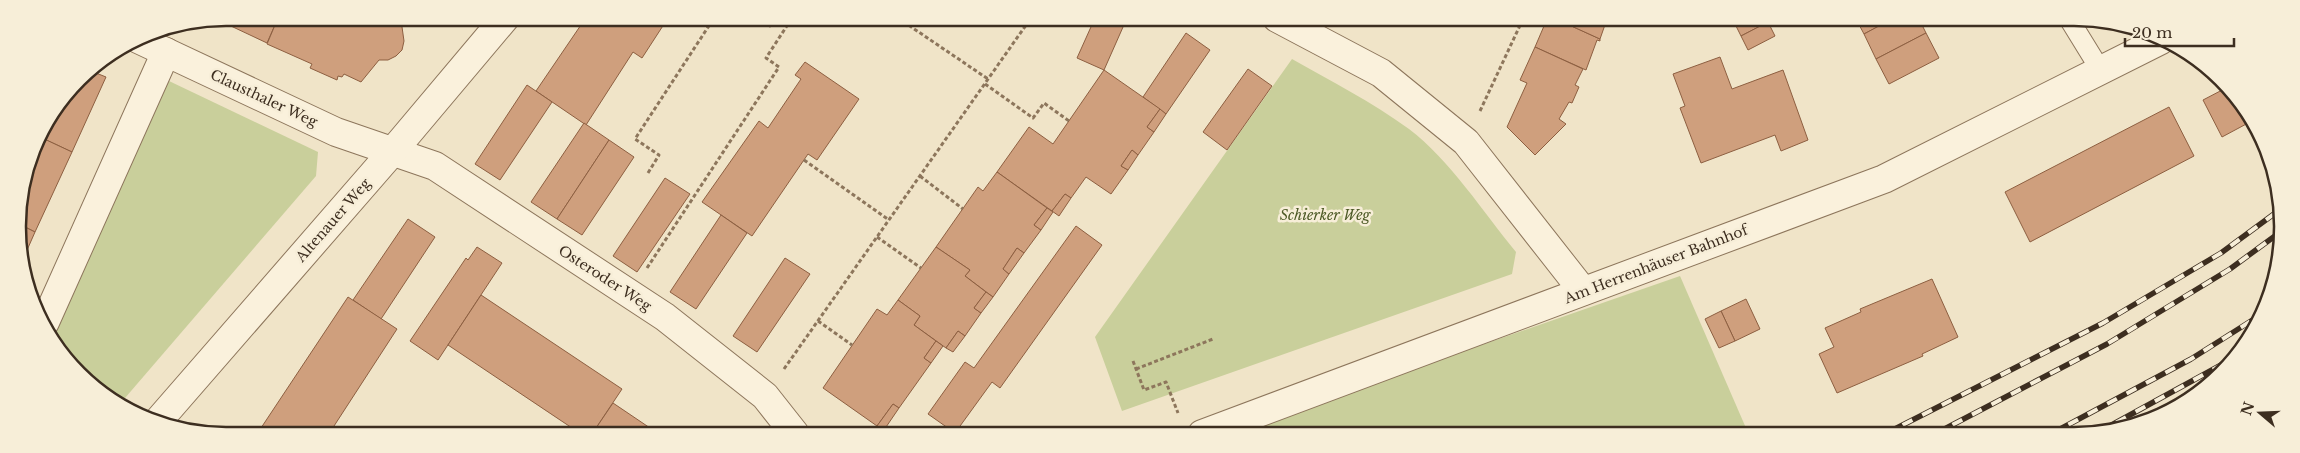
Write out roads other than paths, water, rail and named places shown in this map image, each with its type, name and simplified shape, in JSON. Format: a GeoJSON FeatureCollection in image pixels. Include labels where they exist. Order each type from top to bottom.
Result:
{"type":"FeatureCollection","features":[{"type":"Feature","properties":{"kind":"street","name":"Altenauer Weg"},"geometry":{"type":"LineString","coordinates":[[163,416],[393,151],[497,26]]}},
{"type":"Feature","properties":{"kind":"street"},"geometry":{"type":"LineString","coordinates":[[1295,26],[1381,73],[1466,142],[1583,292]]}},
{"type":"Feature","properties":{"kind":"street","name":"Clausthaler Weg"},"geometry":{"type":"LineString","coordinates":[[146,43],[336,132],[393,151]]}},
{"type":"Feature","properties":{"kind":"street","name":"Am Herrenhäuser Bahnhof"},"geometry":{"type":"LineString","coordinates":[[1221,427],[1884,179],[2101,72],[2155,43]]}},
{"type":"Feature","properties":{"kind":"street"},"geometry":{"type":"LineString","coordinates":[[48,316],[166,52]]}},
{"type":"Feature","properties":{"kind":"street","name":"Osteroder Weg"},"geometry":{"type":"LineString","coordinates":[[393,151],[435,166],[665,317],[765,396],[789,427]]}},
{"type":"Feature","properties":{"kind":"lane"},"geometry":{"type":"LineString","coordinates":[[2073,26],[2101,72]]}},
{"type":"Feature","properties":{"kind":"railway"},"geometry":{"type":"LineString","coordinates":[[1899,427],[2103,323],[2221,253],[2273,215]]}},
{"type":"Feature","properties":{"kind":"railway"},"geometry":{"type":"LineString","coordinates":[[1948,427],[2107,344],[2230,269],[2273,237]]}},
{"type":"Feature","properties":{"kind":"railway"},"geometry":{"type":"LineString","coordinates":[[2064,427],[2191,359],[2250,322]]}},
{"type":"Feature","properties":{"kind":"railway"},"geometry":{"type":"LineString","coordinates":[[2117,422],[2214,369]]}},
{"type":"Feature","properties":{"kind":"park label","name":"Schierker Weg"},"geometry":{"type":"Point","coordinates":[1325,215]}}]}
